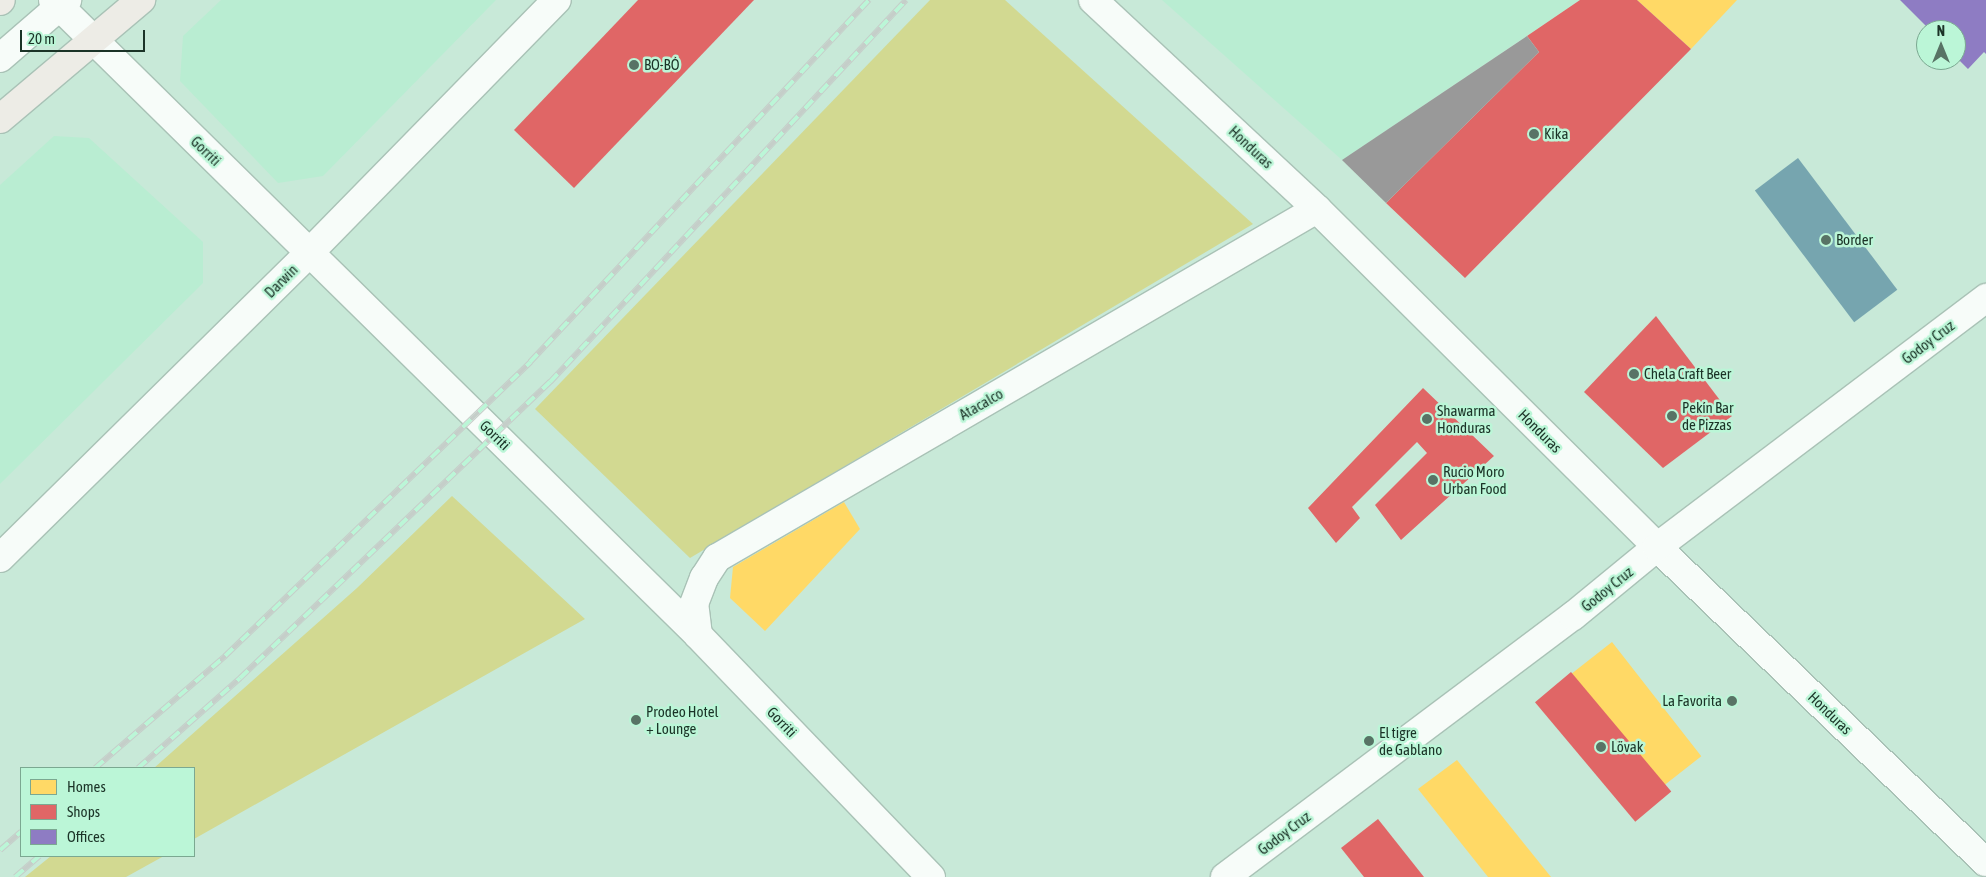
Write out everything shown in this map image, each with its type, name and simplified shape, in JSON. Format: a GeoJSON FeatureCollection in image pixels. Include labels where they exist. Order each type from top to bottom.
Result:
{"type":"FeatureCollection","features":[{"type":"Feature","properties":{"kind":"main road"},"geometry":{"type":"LineString","coordinates":[[0,119],[141,0]]}},
{"type":"Feature","properties":{"kind":"street","name":"Darwin"},"geometry":{"type":"LineString","coordinates":[[0,558],[309,253],[557,0]]}},
{"type":"Feature","properties":{"kind":"street","name":"Honduras"},"geometry":{"type":"LineString","coordinates":[[1093,0],[1317,209],[1657,547],[1986,862]]}},
{"type":"Feature","properties":{"kind":"street","name":"Gorriti"},"geometry":{"type":"LineString","coordinates":[[60,2],[92,40],[698,635],[931,877]]}},
{"type":"Feature","properties":{"kind":"street"},"geometry":{"type":"LineString","coordinates":[[0,58],[60,2]]}},
{"type":"Feature","properties":{"kind":"street","name":"Atacalco"},"geometry":{"type":"LineString","coordinates":[[698,635],[694,604],[704,578],[717,558],[1317,209]]}},
{"type":"Feature","properties":{"kind":"street","name":"Godoy Cruz"},"geometry":{"type":"LineString","coordinates":[[1225,877],[1573,616],[1657,547],[1986,298]]}},
{"type":"Feature","properties":{"kind":"shaded area"},"geometry":{"type":"Polygon","coordinates":[[[221,0],[496,0],[323,176],[278,183],[180,81],[183,36],[221,0]]]}},
{"type":"Feature","properties":{"kind":"shaded area"},"geometry":{"type":"Polygon","coordinates":[[[930,0],[1005,0],[1253,224],[690,558],[535,409],[930,0]]]}},
{"type":"Feature","properties":{"kind":"shaded area"},"geometry":{"type":"Polygon","coordinates":[[[1162,0],[1580,0],[1342,160],[1162,0]]]}},
{"type":"Feature","properties":{"kind":"shaded area"},"geometry":{"type":"Polygon","coordinates":[[[54,136],[89,138],[203,242],[203,283],[0,484],[0,185],[54,136]]]}},
{"type":"Feature","properties":{"kind":"shaded area"},"geometry":{"type":"Polygon","coordinates":[[[452,496],[585,619],[195,838],[195,767],[155,767],[357,588],[452,496]]]}},
{"type":"Feature","properties":{"kind":"shaded area"},"geometry":{"type":"Polygon","coordinates":[[[50,857],[162,857],[126,877],[25,877],[50,857]]]}},
{"type":"Feature","properties":{"kind":"building: Homes"},"geometry":{"type":"Polygon","coordinates":[[[1637,0],[1737,0],[1691,49],[1637,0]]]}},
{"type":"Feature","properties":{"kind":"building: Homes"},"geometry":{"type":"Polygon","coordinates":[[[844,502],[860,529],[765,631],[730,598],[733,567],[844,502]]]}},
{"type":"Feature","properties":{"kind":"building: Homes"},"geometry":{"type":"Polygon","coordinates":[[[1612,642],[1701,756],[1661,788],[1572,673],[1612,642]]]}},
{"type":"Feature","properties":{"kind":"building: Homes"},"geometry":{"type":"Polygon","coordinates":[[[1457,760],[1551,877],[1488,877],[1418,789],[1457,760]]]}},
{"type":"Feature","properties":{"kind":"building: Shops","name":"BO-BÓ"},"geometry":{"type":"Polygon","coordinates":[[[638,0],[754,0],[574,188],[514,130],[638,0]]]}},
{"type":"Feature","properties":{"kind":"building: Shops"},"geometry":{"type":"Polygon","coordinates":[[[1580,0],[1637,0],[1691,49],[1465,278],[1386,203],[1539,52],[1527,36],[1580,0]]]}},
{"type":"Feature","properties":{"kind":"building: Shops"},"geometry":{"type":"Polygon","coordinates":[[[1656,316],[1732,416],[1663,468],[1584,392],[1656,316]]]}},
{"type":"Feature","properties":{"kind":"building: Shops"},"geometry":{"type":"Polygon","coordinates":[[[1423,388],[1494,456],[1401,540],[1375,505],[1427,453],[1417,442],[1352,507],[1360,518],[1336,543],[1308,508],[1423,388]]]}},
{"type":"Feature","properties":{"kind":"building: Shops","name":"Lövak"},"geometry":{"type":"Polygon","coordinates":[[[1571,672],[1671,792],[1635,822],[1535,702],[1571,672]]]}},
{"type":"Feature","properties":{"kind":"building: Shops"},"geometry":{"type":"Polygon","coordinates":[[[1378,819],[1424,877],[1364,877],[1341,848],[1378,819]]]}},
{"type":"Feature","properties":{"kind":"building: Offices"},"geometry":{"type":"Polygon","coordinates":[[[1900,0],[1986,0],[1986,54],[1984,52],[1968,69],[1966,67],[1966,20],[1920,20],[1900,0]]]}},
{"type":"Feature","properties":{"kind":"building: Public","name":"Border"},"geometry":{"type":"Polygon","coordinates":[[[1798,158],[1897,290],[1854,322],[1755,190],[1798,158]]]}},
{"type":"Feature","properties":{"kind":"building: Industry"},"geometry":{"type":"Polygon","coordinates":[[[1527,36],[1539,52],[1386,203],[1342,160],[1527,36]]]}},
{"type":"Feature","properties":{"kind":"railway"},"geometry":{"type":"LineString","coordinates":[[96,767],[225,656],[530,362],[869,0]]}},
{"type":"Feature","properties":{"kind":"railway"},"geometry":{"type":"LineString","coordinates":[[139,767],[240,678],[550,382],[906,0]]}},
{"type":"Feature","properties":{"kind":"railway"},"geometry":{"type":"LineString","coordinates":[[0,850],[20,833]]}},
{"type":"Feature","properties":{"kind":"railway"},"geometry":{"type":"LineString","coordinates":[[15,877],[38,857]]}},
{"type":"Feature","properties":{"kind":"place","name":"BO-BÓ"},"geometry":{"type":"Point","coordinates":[634,65]}},
{"type":"Feature","properties":{"kind":"place","name":"Kika"},"geometry":{"type":"Point","coordinates":[1534,134]}},
{"type":"Feature","properties":{"kind":"place","name":"Border"},"geometry":{"type":"Point","coordinates":[1826,240]}},
{"type":"Feature","properties":{"kind":"place","name":"Chela Craft Beer"},"geometry":{"type":"Point","coordinates":[1634,374]}},
{"type":"Feature","properties":{"kind":"place","name":"Pekín Bar de Pizzas"},"geometry":{"type":"Point","coordinates":[1672,416]}},
{"type":"Feature","properties":{"kind":"place","name":"Shawarma Honduras"},"geometry":{"type":"Point","coordinates":[1427,419]}},
{"type":"Feature","properties":{"kind":"place","name":"Rucio Moro Urban Food"},"geometry":{"type":"Point","coordinates":[1433,480]}},
{"type":"Feature","properties":{"kind":"place","name":"La Favorita"},"geometry":{"type":"Point","coordinates":[1732,701]}},
{"type":"Feature","properties":{"kind":"place","name":"Prodeo Hotel + Lounge"},"geometry":{"type":"Point","coordinates":[636,720]}},
{"type":"Feature","properties":{"kind":"place","name":"El tigre de Gablano"},"geometry":{"type":"Point","coordinates":[1369,741]}},
{"type":"Feature","properties":{"kind":"place","name":"Lövak"},"geometry":{"type":"Point","coordinates":[1601,747]}}]}
